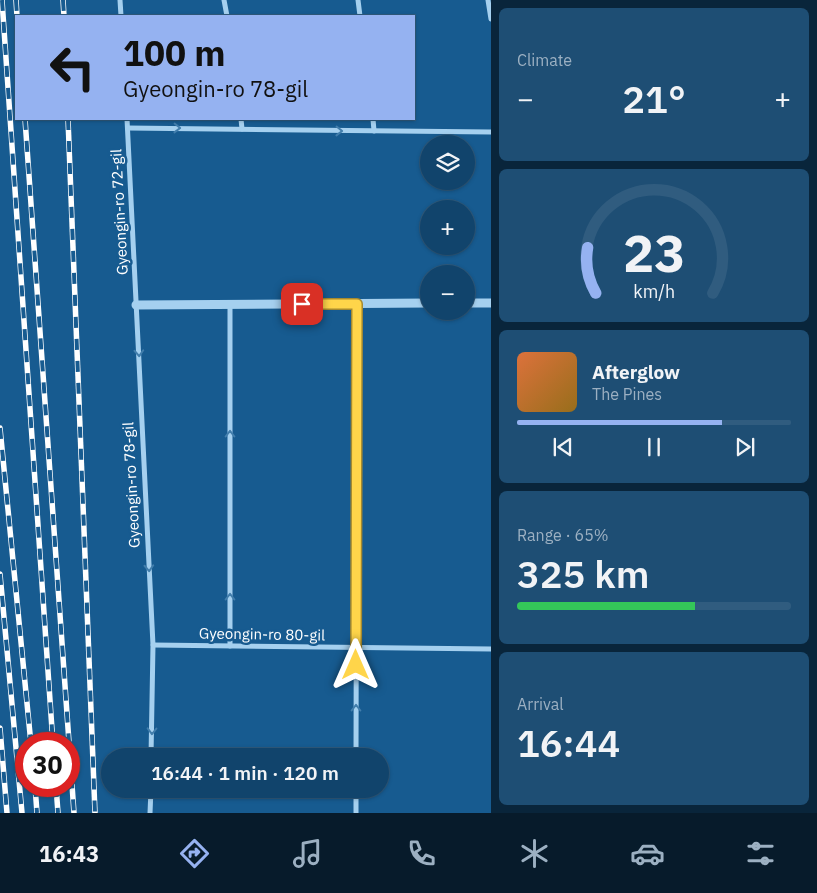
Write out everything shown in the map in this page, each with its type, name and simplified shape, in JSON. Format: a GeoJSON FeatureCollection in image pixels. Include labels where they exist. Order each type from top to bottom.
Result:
{"type":"FeatureCollection","features":[{"type":"Feature","properties":{"kind":"street"},"geometry":{"type":"LineString","coordinates":[[120,0],[121,15]]}},
{"type":"Feature","properties":{"kind":"street"},"geometry":{"type":"LineString","coordinates":[[224,0],[226,15]]}},
{"type":"Feature","properties":{"kind":"street"},"geometry":{"type":"LineString","coordinates":[[358,0],[360,15]]}},
{"type":"Feature","properties":{"kind":"street"},"geometry":{"type":"LineString","coordinates":[[488,0],[491,19]]}},
{"type":"Feature","properties":{"kind":"street","name":"Gyeongin-ro 72-gil"},"geometry":{"type":"LineString","coordinates":[[128,120],[136,305]]}},
{"type":"Feature","properties":{"kind":"street"},"geometry":{"type":"LineString","coordinates":[[241,120],[242,129]]}},
{"type":"Feature","properties":{"kind":"street"},"geometry":{"type":"LineString","coordinates":[[372,120],[374,131]]}},
{"type":"Feature","properties":{"kind":"street"},"geometry":{"type":"LineString","coordinates":[[128,128],[491,132]]}},
{"type":"Feature","properties":{"kind":"street"},"geometry":{"type":"LineString","coordinates":[[136,305],[420,303]]}},
{"type":"Feature","properties":{"kind":"street"},"geometry":{"type":"LineString","coordinates":[[475,303],[491,303]]}},
{"type":"Feature","properties":{"kind":"street"},"geometry":{"type":"LineString","coordinates":[[230,304],[230,646]]}},
{"type":"Feature","properties":{"kind":"street"},"geometry":{"type":"LineString","coordinates":[[356,748],[357,304]]}},
{"type":"Feature","properties":{"kind":"street","name":"Gyeongin-ro 78-gil"},"geometry":{"type":"LineString","coordinates":[[136,305],[153,645],[151,748]]}},
{"type":"Feature","properties":{"kind":"street","name":"Gyeongin-ro 80-gil"},"geometry":{"type":"LineString","coordinates":[[153,645],[491,649]]}},
{"type":"Feature","properties":{"kind":"street"},"geometry":{"type":"LineString","coordinates":[[150,813],[151,798]]}},
{"type":"Feature","properties":{"kind":"street"},"geometry":{"type":"LineString","coordinates":[[356,798],[356,813]]}},
{"type":"Feature","properties":{"kind":"railway"},"geometry":{"type":"LineString","coordinates":[[2,0],[52,732]]}},
{"type":"Feature","properties":{"kind":"railway"},"geometry":{"type":"LineString","coordinates":[[16,0],[17,15]]}},
{"type":"Feature","properties":{"kind":"railway"},"geometry":{"type":"LineString","coordinates":[[63,0],[64,15]]}},
{"type":"Feature","properties":{"kind":"railway"},"geometry":{"type":"LineString","coordinates":[[25,120],[74,813]]}},
{"type":"Feature","properties":{"kind":"railway"},"geometry":{"type":"LineString","coordinates":[[68,120],[95,813]]}},
{"type":"Feature","properties":{"kind":"railway"},"geometry":{"type":"LineString","coordinates":[[0,428],[30,732]]}},
{"type":"Feature","properties":{"kind":"railway"},"geometry":{"type":"LineString","coordinates":[[0,574],[22,813]]}},
{"type":"Feature","properties":{"kind":"railway"},"geometry":{"type":"LineString","coordinates":[[0,728],[7,813]]}},
{"type":"Feature","properties":{"kind":"railway"},"geometry":{"type":"LineString","coordinates":[[36,797],[37,813]]}},
{"type":"Feature","properties":{"kind":"railway"},"geometry":{"type":"LineString","coordinates":[[57,797],[58,813]]}},
{"type":"Feature","properties":{"kind":"route"},"geometry":{"type":"LineString","coordinates":[[302,304],[357,304],[356,665]]}}]}
